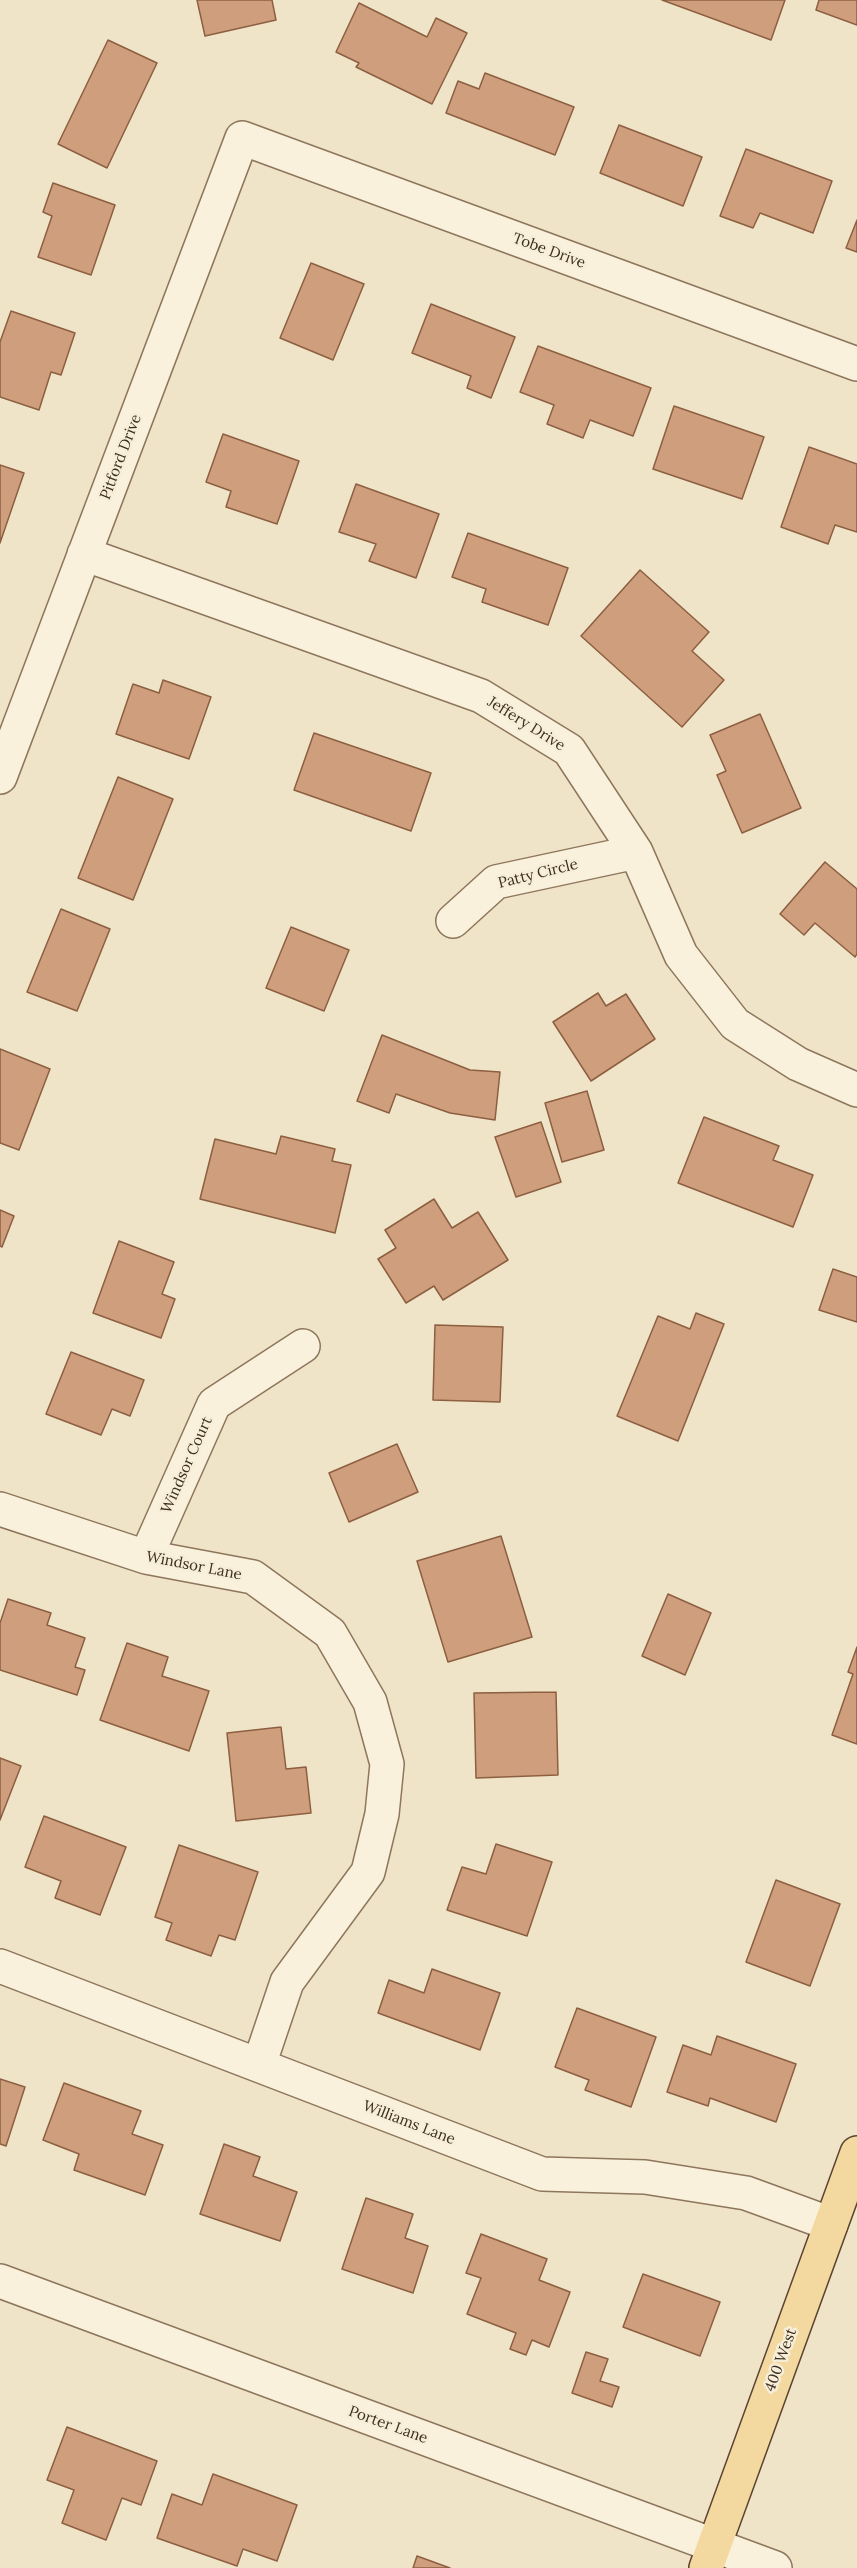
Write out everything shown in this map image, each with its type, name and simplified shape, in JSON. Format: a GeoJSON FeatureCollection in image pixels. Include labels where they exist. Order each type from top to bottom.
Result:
{"type":"FeatureCollection","features":[{"type":"Feature","properties":{"kind":"main road","name":"400 West"},"geometry":{"type":"LineString","coordinates":[[710,2557],[857,2153]]}},
{"type":"Feature","properties":{"kind":"street","name":"Tobe Drive"},"geometry":{"type":"LineString","coordinates":[[242,138],[857,364]]}},
{"type":"Feature","properties":{"kind":"street","name":"Pitford Drive"},"geometry":{"type":"LineString","coordinates":[[0,777],[242,138]]}},
{"type":"Feature","properties":{"kind":"street","name":"Jeffery Drive"},"geometry":{"type":"LineString","coordinates":[[84,554],[481,696],[569,750],[636,852],[681,955],[735,1024],[798,1064],[857,1090]]}},
{"type":"Feature","properties":{"kind":"street","name":"Patty Circle"},"geometry":{"type":"LineString","coordinates":[[453,921],[496,882],[636,852]]}},
{"type":"Feature","properties":{"kind":"street","name":"Windsor Court"},"geometry":{"type":"LineString","coordinates":[[146,1557],[214,1404],[303,1346]]}},
{"type":"Feature","properties":{"kind":"street","name":"Windsor Lane"},"geometry":{"type":"LineString","coordinates":[[0,1509],[146,1557],[253,1578],[330,1633],[370,1702],[387,1764],[382,1814],[368,1872],[287,1982],[259,2065]]}},
{"type":"Feature","properties":{"kind":"street","name":"Williams Lane"},"geometry":{"type":"LineString","coordinates":[[0,1966],[542,2174],[645,2177],[746,2193],[831,2224]]}},
{"type":"Feature","properties":{"kind":"street","name":"Porter Lane"},"geometry":{"type":"LineString","coordinates":[[0,2281],[710,2557],[775,2568]]}},
{"type":"Feature","properties":{"kind":"building"},"geometry":{"type":"Polygon","coordinates":[[[197,0],[272,0],[276,20],[205,36],[197,0]]]}},
{"type":"Feature","properties":{"kind":"building"},"geometry":{"type":"Polygon","coordinates":[[[662,0],[785,0],[771,40],[662,0]]]}},
{"type":"Feature","properties":{"kind":"building"},"geometry":{"type":"Polygon","coordinates":[[[819,0],[857,0],[857,25],[816,10],[819,0]]]}},
{"type":"Feature","properties":{"kind":"building"},"geometry":{"type":"Polygon","coordinates":[[[359,3],[427,37],[436,18],[467,33],[432,104],[356,67],[359,63],[336,52],[359,3]]]}},
{"type":"Feature","properties":{"kind":"building"},"geometry":{"type":"Polygon","coordinates":[[[108,40],[157,63],[107,168],[58,144],[108,40]]]}},
{"type":"Feature","properties":{"kind":"building"},"geometry":{"type":"Polygon","coordinates":[[[485,73],[574,107],[555,155],[446,113],[458,81],[479,89],[485,73]]]}},
{"type":"Feature","properties":{"kind":"building"},"geometry":{"type":"Polygon","coordinates":[[[619,125],[702,157],[683,206],[600,173],[619,125]]]}},
{"type":"Feature","properties":{"kind":"building"},"geometry":{"type":"Polygon","coordinates":[[[746,149],[832,181],[813,233],[760,213],[753,228],[720,216],[746,149]]]}},
{"type":"Feature","properties":{"kind":"building"},"geometry":{"type":"Polygon","coordinates":[[[53,183],[115,205],[91,275],[38,257],[52,216],[43,212],[53,183]]]}},
{"type":"Feature","properties":{"kind":"building"},"geometry":{"type":"Polygon","coordinates":[[[857,220],[857,252],[846,248],[857,220]]]}},
{"type":"Feature","properties":{"kind":"building"},"geometry":{"type":"Polygon","coordinates":[[[311,263],[364,284],[333,360],[280,338],[311,263]]]}},
{"type":"Feature","properties":{"kind":"building"},"geometry":{"type":"Polygon","coordinates":[[[431,304],[515,337],[491,398],[467,388],[471,376],[412,353],[431,304]]]}},
{"type":"Feature","properties":{"kind":"building"},"geometry":{"type":"Polygon","coordinates":[[[11,311],[75,333],[61,375],[51,372],[39,410],[0,397],[0,342],[11,311]]]}},
{"type":"Feature","properties":{"kind":"building"},"geometry":{"type":"Polygon","coordinates":[[[538,346],[651,388],[633,436],[590,420],[583,438],[547,424],[554,405],[520,392],[538,346]]]}},
{"type":"Feature","properties":{"kind":"building"},"geometry":{"type":"Polygon","coordinates":[[[674,406],[764,437],[742,499],[653,469],[674,406]]]}},
{"type":"Feature","properties":{"kind":"building"},"geometry":{"type":"Polygon","coordinates":[[[223,434],[299,461],[277,524],[226,507],[231,491],[206,482],[223,434]]]}},
{"type":"Feature","properties":{"kind":"building"},"geometry":{"type":"Polygon","coordinates":[[[809,447],[857,464],[857,532],[835,525],[828,544],[781,527],[809,447]]]}},
{"type":"Feature","properties":{"kind":"building"},"geometry":{"type":"Polygon","coordinates":[[[0,465],[24,473],[0,543],[0,465]]]}},
{"type":"Feature","properties":{"kind":"building"},"geometry":{"type":"Polygon","coordinates":[[[356,484],[439,514],[416,578],[369,561],[376,544],[339,532],[356,484]]]}},
{"type":"Feature","properties":{"kind":"building"},"geometry":{"type":"Polygon","coordinates":[[[468,533],[568,568],[548,625],[482,602],[486,589],[452,577],[468,533]]]}},
{"type":"Feature","properties":{"kind":"building"},"geometry":{"type":"Polygon","coordinates":[[[640,570],[709,632],[692,651],[724,680],[682,727],[581,636],[640,570]]]}},
{"type":"Feature","properties":{"kind":"building"},"geometry":{"type":"Polygon","coordinates":[[[163,680],[211,697],[189,759],[116,734],[133,684],[159,693],[163,680]]]}},
{"type":"Feature","properties":{"kind":"building"},"geometry":{"type":"Polygon","coordinates":[[[760,714],[801,808],[742,833],[717,775],[726,771],[710,735],[760,714]]]}},
{"type":"Feature","properties":{"kind":"building"},"geometry":{"type":"Polygon","coordinates":[[[314,733],[431,773],[411,831],[294,790],[314,733]]]}},
{"type":"Feature","properties":{"kind":"building"},"geometry":{"type":"Polygon","coordinates":[[[118,777],[173,799],[133,900],[78,878],[118,777]]]}},
{"type":"Feature","properties":{"kind":"building"},"geometry":{"type":"Polygon","coordinates":[[[825,862],[857,889],[857,954],[855,957],[815,923],[804,935],[780,914],[825,862]]]}},
{"type":"Feature","properties":{"kind":"building"},"geometry":{"type":"Polygon","coordinates":[[[61,909],[110,929],[77,1011],[27,992],[61,909]]]}},
{"type":"Feature","properties":{"kind":"building"},"geometry":{"type":"Polygon","coordinates":[[[291,927],[349,950],[324,1011],[266,988],[291,927]]]}},
{"type":"Feature","properties":{"kind":"building"},"geometry":{"type":"Polygon","coordinates":[[[598,993],[606,1006],[626,994],[655,1039],[591,1081],[553,1022],[598,993]]]}},
{"type":"Feature","properties":{"kind":"building"},"geometry":{"type":"Polygon","coordinates":[[[382,1035],[470,1070],[500,1072],[495,1120],[450,1113],[396,1094],[389,1113],[357,1101],[382,1035]]]}},
{"type":"Feature","properties":{"kind":"building"},"geometry":{"type":"Polygon","coordinates":[[[0,1049],[50,1069],[19,1150],[0,1143],[0,1049]]]}},
{"type":"Feature","properties":{"kind":"building"},"geometry":{"type":"Polygon","coordinates":[[[587,1091],[604,1150],[562,1162],[545,1103],[587,1091]]]}},
{"type":"Feature","properties":{"kind":"building"},"geometry":{"type":"Polygon","coordinates":[[[704,1117],[779,1146],[773,1160],[813,1175],[793,1227],[678,1183],[704,1117]]]}},
{"type":"Feature","properties":{"kind":"building"},"geometry":{"type":"Polygon","coordinates":[[[541,1122],[561,1182],[516,1197],[495,1137],[541,1122]]]}},
{"type":"Feature","properties":{"kind":"building"},"geometry":{"type":"Polygon","coordinates":[[[281,1136],[335,1149],[332,1161],[351,1165],[335,1233],[200,1199],[215,1139],[276,1154],[281,1136]]]}},
{"type":"Feature","properties":{"kind":"building"},"geometry":{"type":"Polygon","coordinates":[[[434,1199],[452,1228],[478,1212],[508,1260],[443,1300],[434,1286],[406,1303],[378,1259],[396,1248],[385,1230],[434,1199]]]}},
{"type":"Feature","properties":{"kind":"building"},"geometry":{"type":"Polygon","coordinates":[[[0,1210],[14,1216],[2,1247],[0,1246],[0,1210]]]}},
{"type":"Feature","properties":{"kind":"building"},"geometry":{"type":"Polygon","coordinates":[[[119,1241],[174,1262],[162,1294],[175,1299],[161,1338],[93,1313],[119,1241]]]}},
{"type":"Feature","properties":{"kind":"building"},"geometry":{"type":"Polygon","coordinates":[[[833,1269],[857,1277],[857,1322],[819,1310],[833,1269]]]}},
{"type":"Feature","properties":{"kind":"building"},"geometry":{"type":"Polygon","coordinates":[[[696,1313],[724,1324],[678,1441],[617,1416],[658,1316],[690,1329],[696,1313]]]}},
{"type":"Feature","properties":{"kind":"building"},"geometry":{"type":"Polygon","coordinates":[[[435,1325],[503,1327],[500,1402],[433,1400],[435,1325]]]}},
{"type":"Feature","properties":{"kind":"building"},"geometry":{"type":"Polygon","coordinates":[[[71,1352],[144,1380],[130,1416],[112,1409],[101,1435],[46,1414],[71,1352]]]}},
{"type":"Feature","properties":{"kind":"building"},"geometry":{"type":"Polygon","coordinates":[[[397,1444],[418,1492],[349,1522],[329,1473],[397,1444]]]}},
{"type":"Feature","properties":{"kind":"building"},"geometry":{"type":"Polygon","coordinates":[[[501,1536],[532,1637],[448,1662],[417,1561],[501,1536]]]}},
{"type":"Feature","properties":{"kind":"building"},"geometry":{"type":"Polygon","coordinates":[[[668,1594],[711,1613],[685,1675],[642,1656],[668,1594]]]}},
{"type":"Feature","properties":{"kind":"building"},"geometry":{"type":"Polygon","coordinates":[[[8,1599],[51,1613],[47,1625],[85,1638],[75,1667],[85,1670],[77,1695],[0,1670],[0,1623],[8,1599]]]}},
{"type":"Feature","properties":{"kind":"building"},"geometry":{"type":"Polygon","coordinates":[[[127,1643],[168,1657],[162,1676],[209,1691],[189,1751],[100,1720],[127,1643]]]}},
{"type":"Feature","properties":{"kind":"building"},"geometry":{"type":"Polygon","coordinates":[[[857,1647],[857,1744],[832,1735],[853,1674],[848,1672],[857,1647]]]}},
{"type":"Feature","properties":{"kind":"building"},"geometry":{"type":"Polygon","coordinates":[[[556,1692],[558,1775],[476,1778],[474,1693],[556,1692]]]}},
{"type":"Feature","properties":{"kind":"building"},"geometry":{"type":"Polygon","coordinates":[[[281,1727],[286,1769],[306,1767],[311,1813],[236,1821],[227,1733],[281,1727]]]}},
{"type":"Feature","properties":{"kind":"building"},"geometry":{"type":"Polygon","coordinates":[[[0,1758],[21,1766],[0,1820],[0,1758]]]}},
{"type":"Feature","properties":{"kind":"building"},"geometry":{"type":"Polygon","coordinates":[[[44,1816],[126,1847],[100,1915],[55,1898],[61,1881],[25,1867],[44,1816]]]}},
{"type":"Feature","properties":{"kind":"building"},"geometry":{"type":"Polygon","coordinates":[[[496,1844],[552,1862],[527,1936],[447,1910],[462,1867],[486,1874],[496,1844]]]}},
{"type":"Feature","properties":{"kind":"building"},"geometry":{"type":"Polygon","coordinates":[[[179,1845],[258,1872],[235,1940],[219,1935],[211,1956],[166,1940],[172,1923],[155,1917],[179,1845]]]}},
{"type":"Feature","properties":{"kind":"building"},"geometry":{"type":"Polygon","coordinates":[[[776,1880],[840,1904],[810,1986],[746,1962],[776,1880]]]}},
{"type":"Feature","properties":{"kind":"building"},"geometry":{"type":"Polygon","coordinates":[[[432,1969],[500,1993],[480,2050],[378,2013],[389,1980],[424,1993],[432,1969]]]}},
{"type":"Feature","properties":{"kind":"building"},"geometry":{"type":"Polygon","coordinates":[[[577,2008],[656,2037],[631,2107],[585,2090],[589,2080],[555,2067],[577,2008]]]}},
{"type":"Feature","properties":{"kind":"building"},"geometry":{"type":"Polygon","coordinates":[[[717,2036],[796,2064],[776,2122],[710,2098],[708,2106],[667,2092],[683,2045],[711,2055],[717,2036]]]}},
{"type":"Feature","properties":{"kind":"building"},"geometry":{"type":"Polygon","coordinates":[[[0,2079],[25,2087],[6,2146],[0,2144],[0,2079]]]}},
{"type":"Feature","properties":{"kind":"building"},"geometry":{"type":"Polygon","coordinates":[[[64,2083],[141,2111],[132,2134],[163,2145],[145,2195],[74,2170],[79,2154],[43,2140],[64,2083]]]}},
{"type":"Feature","properties":{"kind":"building"},"geometry":{"type":"Polygon","coordinates":[[[224,2144],[260,2157],[253,2176],[297,2192],[280,2241],[200,2214],[224,2144]]]}},
{"type":"Feature","properties":{"kind":"building"},"geometry":{"type":"Polygon","coordinates":[[[366,2198],[413,2214],[405,2238],[428,2246],[413,2293],[342,2269],[366,2198]]]}},
{"type":"Feature","properties":{"kind":"building"},"geometry":{"type":"Polygon","coordinates":[[[481,2234],[547,2259],[539,2280],[570,2292],[549,2347],[532,2340],[526,2355],[510,2349],[516,2333],[467,2314],[481,2278],[466,2273],[481,2234]]]}},
{"type":"Feature","properties":{"kind":"building"},"geometry":{"type":"Polygon","coordinates":[[[643,2274],[720,2302],[700,2356],[623,2327],[643,2274]]]}},
{"type":"Feature","properties":{"kind":"building"},"geometry":{"type":"Polygon","coordinates":[[[586,2352],[608,2359],[600,2381],[619,2387],[612,2407],[572,2393],[586,2352]]]}},
{"type":"Feature","properties":{"kind":"building"},"geometry":{"type":"Polygon","coordinates":[[[67,2427],[157,2461],[141,2505],[122,2498],[106,2540],[62,2523],[74,2490],[47,2480],[67,2427]]]}},
{"type":"Feature","properties":{"kind":"building"},"geometry":{"type":"Polygon","coordinates":[[[213,2474],[297,2505],[277,2561],[243,2549],[237,2566],[157,2538],[172,2494],[202,2505],[213,2474]]]}},
{"type":"Feature","properties":{"kind":"building"},"geometry":{"type":"Polygon","coordinates":[[[417,2556],[450,2568],[413,2568],[417,2556]]]}}]}
